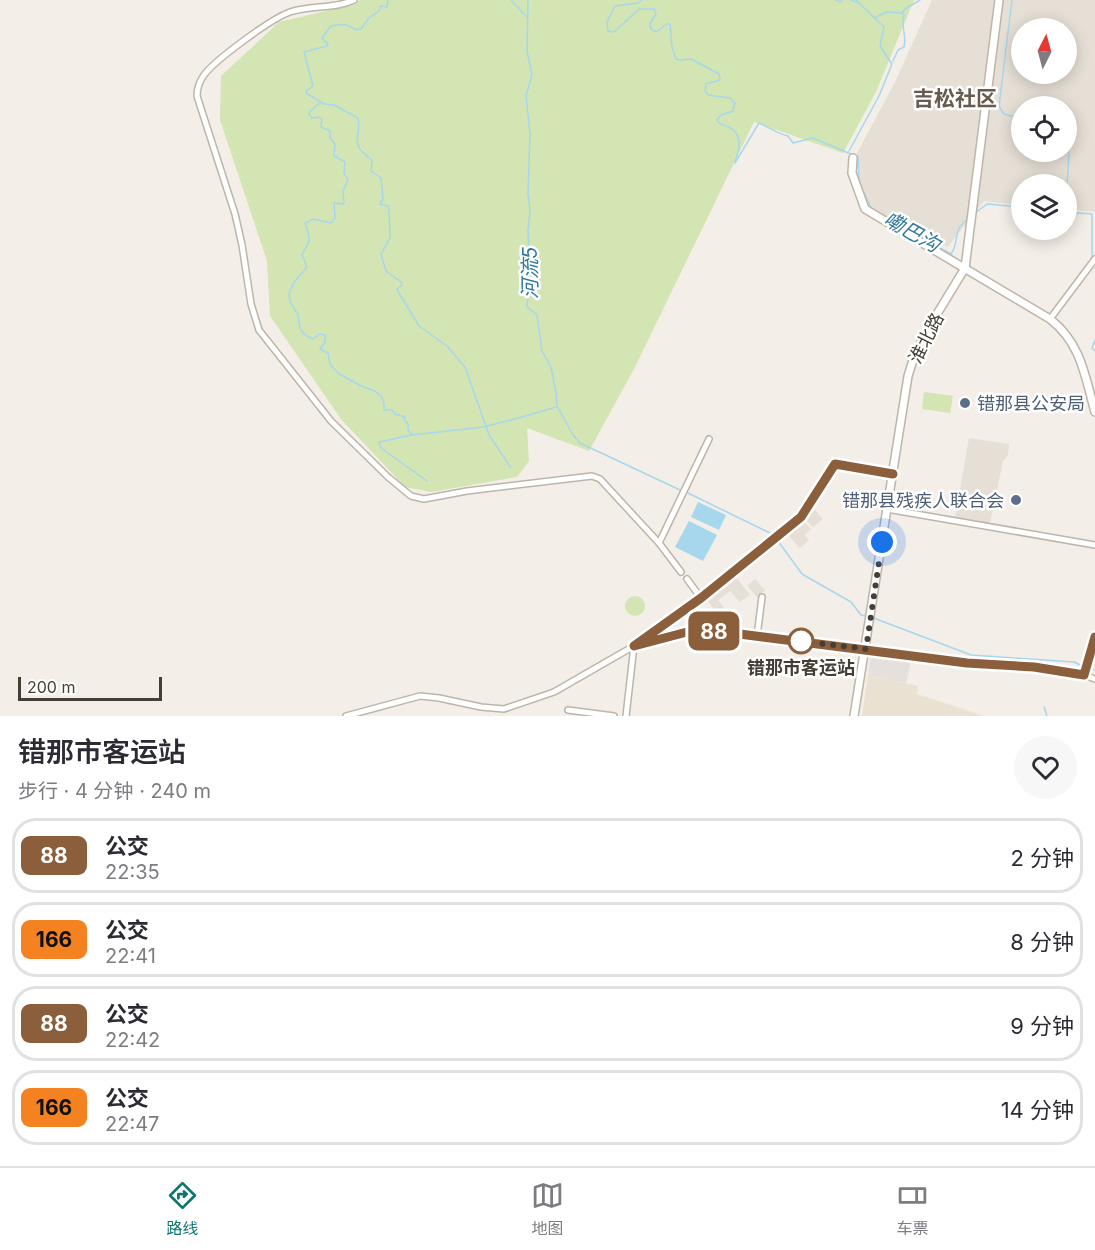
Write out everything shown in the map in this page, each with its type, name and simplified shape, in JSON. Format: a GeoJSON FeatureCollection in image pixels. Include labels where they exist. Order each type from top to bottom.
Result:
{"type":"FeatureCollection","features":[{"type":"Feature","properties":{"kind":"street"},"geometry":{"type":"LineString","coordinates":[[354,0],[344,4],[302,9],[276,18],[207,70],[198,86],[197,96],[235,214],[251,304],[260,330],[330,421],[411,496],[424,499],[467,491],[597,477],[659,543],[681,573]]}},
{"type":"Feature","properties":{"kind":"street","name":"淮北路"},"geometry":{"type":"LineString","coordinates":[[854,716],[908,376],[926,332],[965,268],[999,0]]}},
{"type":"Feature","properties":{"kind":"street"},"geometry":{"type":"LineString","coordinates":[[855,155],[852,173],[865,209],[1050,319],[1063,329],[1074,343],[1080,357],[1095,412]]}},
{"type":"Feature","properties":{"kind":"street"},"geometry":{"type":"LineString","coordinates":[[1050,319],[1094,261]]}},
{"type":"Feature","properties":{"kind":"street"},"geometry":{"type":"LineString","coordinates":[[659,543],[709,440]]}},
{"type":"Feature","properties":{"kind":"street"},"geometry":{"type":"LineString","coordinates":[[346,716],[420,696],[504,709],[554,692],[634,646],[701,598],[801,517],[835,464],[893,474]]}},
{"type":"Feature","properties":{"kind":"street"},"geometry":{"type":"LineString","coordinates":[[887,509],[1095,544]]}},
{"type":"Feature","properties":{"kind":"street"},"geometry":{"type":"LineString","coordinates":[[687,579],[701,598]]}},
{"type":"Feature","properties":{"kind":"street"},"geometry":{"type":"LineString","coordinates":[[757,636],[762,597]]}},
{"type":"Feature","properties":{"kind":"street"},"geometry":{"type":"LineString","coordinates":[[634,646],[698,631],[716,631],[967,663],[1034,667],[1084,675],[1095,679]]}},
{"type":"Feature","properties":{"kind":"street"},"geometry":{"type":"LineString","coordinates":[[1084,675],[1095,637]]}},
{"type":"Feature","properties":{"kind":"street"},"geometry":{"type":"LineString","coordinates":[[626,716],[634,646]]}},
{"type":"Feature","properties":{"kind":"street"},"geometry":{"type":"LineString","coordinates":[[568,710],[614,716]]}},
{"type":"Feature","properties":{"kind":"shaded area"},"geometry":{"type":"Polygon","coordinates":[[[932,0],[1095,0],[1095,212],[1077,210],[1077,174],[1011,174],[1011,204],[984,201],[948,247],[874,213],[859,185],[857,153],[895,82],[932,0]]]}},
{"type":"Feature","properties":{"kind":"shaded area"},"geometry":{"type":"Polygon","coordinates":[[[969,438],[1009,444],[1008,456],[1003,461],[990,523],[955,517],[969,438]]]}},
{"type":"Feature","properties":{"kind":"shaded area"},"geometry":{"type":"Polygon","coordinates":[[[815,510],[823,519],[813,527],[805,519],[815,510]]]}},
{"type":"Feature","properties":{"kind":"shaded area"},"geometry":{"type":"Polygon","coordinates":[[[803,521],[811,529],[805,535],[809,540],[800,548],[788,535],[803,521]]]}},
{"type":"Feature","properties":{"kind":"shaded area"},"geometry":{"type":"Polygon","coordinates":[[[736,577],[750,595],[740,602],[730,591],[718,600],[728,613],[721,618],[707,600],[736,577]]]}},
{"type":"Feature","properties":{"kind":"shaded area"},"geometry":{"type":"Polygon","coordinates":[[[755,579],[765,590],[758,598],[747,586],[755,579]]]}},
{"type":"Feature","properties":{"kind":"shaded area"},"geometry":{"type":"Polygon","coordinates":[[[871,654],[911,661],[906,683],[868,675],[871,654]]]}},
{"type":"Feature","properties":{"kind":"shaded area"},"geometry":{"type":"Polygon","coordinates":[[[868,675],[918,686],[917,694],[984,716],[862,716],[868,675]]]}},
{"type":"Feature","properties":{"kind":"green space"},"geometry":{"type":"Polygon","coordinates":[[[360,0],[914,0],[876,92],[843,153],[754,122],[634,369],[589,451],[527,428],[529,461],[517,477],[431,492],[405,487],[341,419],[270,316],[267,261],[220,120],[221,76],[279,22],[356,4],[360,0]]]}},
{"type":"Feature","properties":{"kind":"green space"},"geometry":{"type":"Polygon","coordinates":[[[924,392],[953,396],[950,413],[922,409],[924,392]]]}},
{"type":"Feature","properties":{"kind":"green space"},"geometry":{"type":"Polygon","coordinates":[[[635,596],[642,599],[645,606],[642,613],[635,616],[628,613],[625,606],[628,599],[635,596]]]}},
{"type":"Feature","properties":{"kind":"water"},"geometry":{"type":"Polygon","coordinates":[[[698,502],[726,515],[719,530],[691,517],[698,502]]]}},
{"type":"Feature","properties":{"kind":"water"},"geometry":{"type":"Polygon","coordinates":[[[689,521],[717,535],[703,561],[675,547],[689,521]]]}},
{"type":"Feature","properties":{"kind":"waterway"},"geometry":{"type":"LineString","coordinates":[[388,0],[387,7],[381,6],[361,29],[357,30],[342,24],[331,26],[322,38],[328,44],[327,46],[304,52],[313,86],[306,93],[324,104],[334,105],[358,118],[358,145],[372,160],[371,171],[381,178],[383,199],[380,204],[388,206],[389,209],[390,238],[381,254],[386,271],[401,282],[402,285],[397,289],[419,326],[447,346],[465,367],[489,435],[511,468]]}},
{"type":"Feature","properties":{"kind":"waterway"},"geometry":{"type":"LineString","coordinates":[[511,0],[527,17]]}},
{"type":"Feature","properties":{"kind":"waterway","name":"河流5"},"geometry":{"type":"LineString","coordinates":[[528,0],[527,51],[532,75],[526,96],[530,134],[528,193],[530,269],[527,307],[537,315],[542,351],[551,367],[557,406],[580,443],[680,490]]}},
{"type":"Feature","properties":{"kind":"waterway"},"geometry":{"type":"LineString","coordinates":[[642,0],[638,3],[615,6],[607,22],[608,31],[614,32],[639,9],[654,9],[656,14],[650,24],[651,29],[656,32],[670,24],[672,47],[676,59],[691,59],[719,74],[720,80],[706,84],[705,91],[708,95],[730,98],[735,103],[733,111],[721,115],[717,120],[734,130],[739,138],[735,162]]}},
{"type":"Feature","properties":{"kind":"waterway"},"geometry":{"type":"LineString","coordinates":[[836,0],[840,2],[842,0]]}},
{"type":"Feature","properties":{"kind":"waterway","name":"嘞巴沟"},"geometry":{"type":"LineString","coordinates":[[851,0],[858,3]]}},
{"type":"Feature","properties":{"kind":"waterway","name":"嘞巴沟"},"geometry":{"type":"LineString","coordinates":[[849,151],[879,96],[892,64],[880,46],[884,27],[856,0]]}},
{"type":"Feature","properties":{"kind":"waterway"},"geometry":{"type":"LineString","coordinates":[[876,17],[886,12],[902,13],[920,0]]}},
{"type":"Feature","properties":{"kind":"waterway"},"geometry":{"type":"LineString","coordinates":[[1011,116],[1004,114],[999,106],[1012,0]]}},
{"type":"Feature","properties":{"kind":"waterway"},"geometry":{"type":"LineString","coordinates":[[893,61],[898,50],[904,47],[904,15],[902,13]]}},
{"type":"Feature","properties":{"kind":"waterway"},"geometry":{"type":"LineString","coordinates":[[320,103],[309,114],[312,118],[322,119],[321,127],[330,131],[330,138],[335,144],[334,156],[345,162],[344,173],[348,180],[343,191],[344,204],[334,203],[335,218],[331,223],[313,219],[305,223],[309,236],[302,255],[306,268],[292,286],[289,299],[298,314],[302,332],[313,339],[319,334],[325,335],[325,342],[320,349],[328,353],[330,364],[339,374],[381,396],[384,410],[392,410],[395,414],[405,417],[404,420],[412,435]]}},
{"type":"Feature","properties":{"kind":"waterway"},"geometry":{"type":"LineString","coordinates":[[735,163],[759,123],[788,136],[793,143],[813,138],[858,157],[859,182],[872,210]]}},
{"type":"Feature","properties":{"kind":"waterway"},"geometry":{"type":"LineString","coordinates":[[1068,162],[1068,174]]}},
{"type":"Feature","properties":{"kind":"waterway","name":"嘞巴沟"},"geometry":{"type":"LineString","coordinates":[[975,213],[987,204],[1011,206]]}},
{"type":"Feature","properties":{"kind":"waterway","name":"嘞巴沟"},"geometry":{"type":"LineString","coordinates":[[1077,213],[1092,214],[1092,257],[1095,258]]}},
{"type":"Feature","properties":{"kind":"waterway","name":"嘞巴沟"},"geometry":{"type":"LineString","coordinates":[[897,224],[951,254],[958,232],[969,218]]}},
{"type":"Feature","properties":{"kind":"waterway","name":"嘞巴沟"},"geometry":{"type":"LineString","coordinates":[[1095,340],[1092,348],[1095,351]]}},
{"type":"Feature","properties":{"kind":"waterway"},"geometry":{"type":"LineString","coordinates":[[427,481],[381,448],[379,442],[412,435],[483,427],[556,407]]}},
{"type":"Feature","properties":{"kind":"waterway","name":"河流5"},"geometry":{"type":"LineString","coordinates":[[688,493],[772,534]]}},
{"type":"Feature","properties":{"kind":"waterway","name":"河流5"},"geometry":{"type":"LineString","coordinates":[[778,541],[802,574],[851,602],[861,615],[866,616]]}},
{"type":"Feature","properties":{"kind":"waterway","name":"河流5"},"geometry":{"type":"LineString","coordinates":[[871,617],[971,655],[1074,662],[1080,665]]}},
{"type":"Feature","properties":{"kind":"waterway","name":"河流5"},"geometry":{"type":"LineString","coordinates":[[1089,668],[1095,670]]}},
{"type":"Feature","properties":{"kind":"waterway"},"geometry":{"type":"LineString","coordinates":[[1044,707],[1047,716]]}},
{"type":"Feature","properties":{"kind":"bus line","name":"88"},"geometry":{"type":"LineString","coordinates":[[893,474],[835,464],[801,517],[701,598],[634,646],[687,632],[716,631],[967,663],[1034,667],[1084,675],[1095,637]]}},
{"type":"Feature","properties":{"kind":"place","name":"错那县公安局"},"geometry":{"type":"Point","coordinates":[965,403]}},
{"type":"Feature","properties":{"kind":"place","name":"错那县残疾人联合会"},"geometry":{"type":"Point","coordinates":[1016,500]}},
{"type":"Feature","properties":{"kind":"place","name":"错那市客运站"},"geometry":{"type":"Point","coordinates":[801,641]}},
{"type":"Feature","properties":{"kind":"district","name":"吉松社区"},"geometry":{"type":"Point","coordinates":[955,98]}},
{"type":"Feature","properties":{"kind":"route"},"geometry":{"type":"LineString","coordinates":[[801,641],[866,649],[882,542]]}}]}
